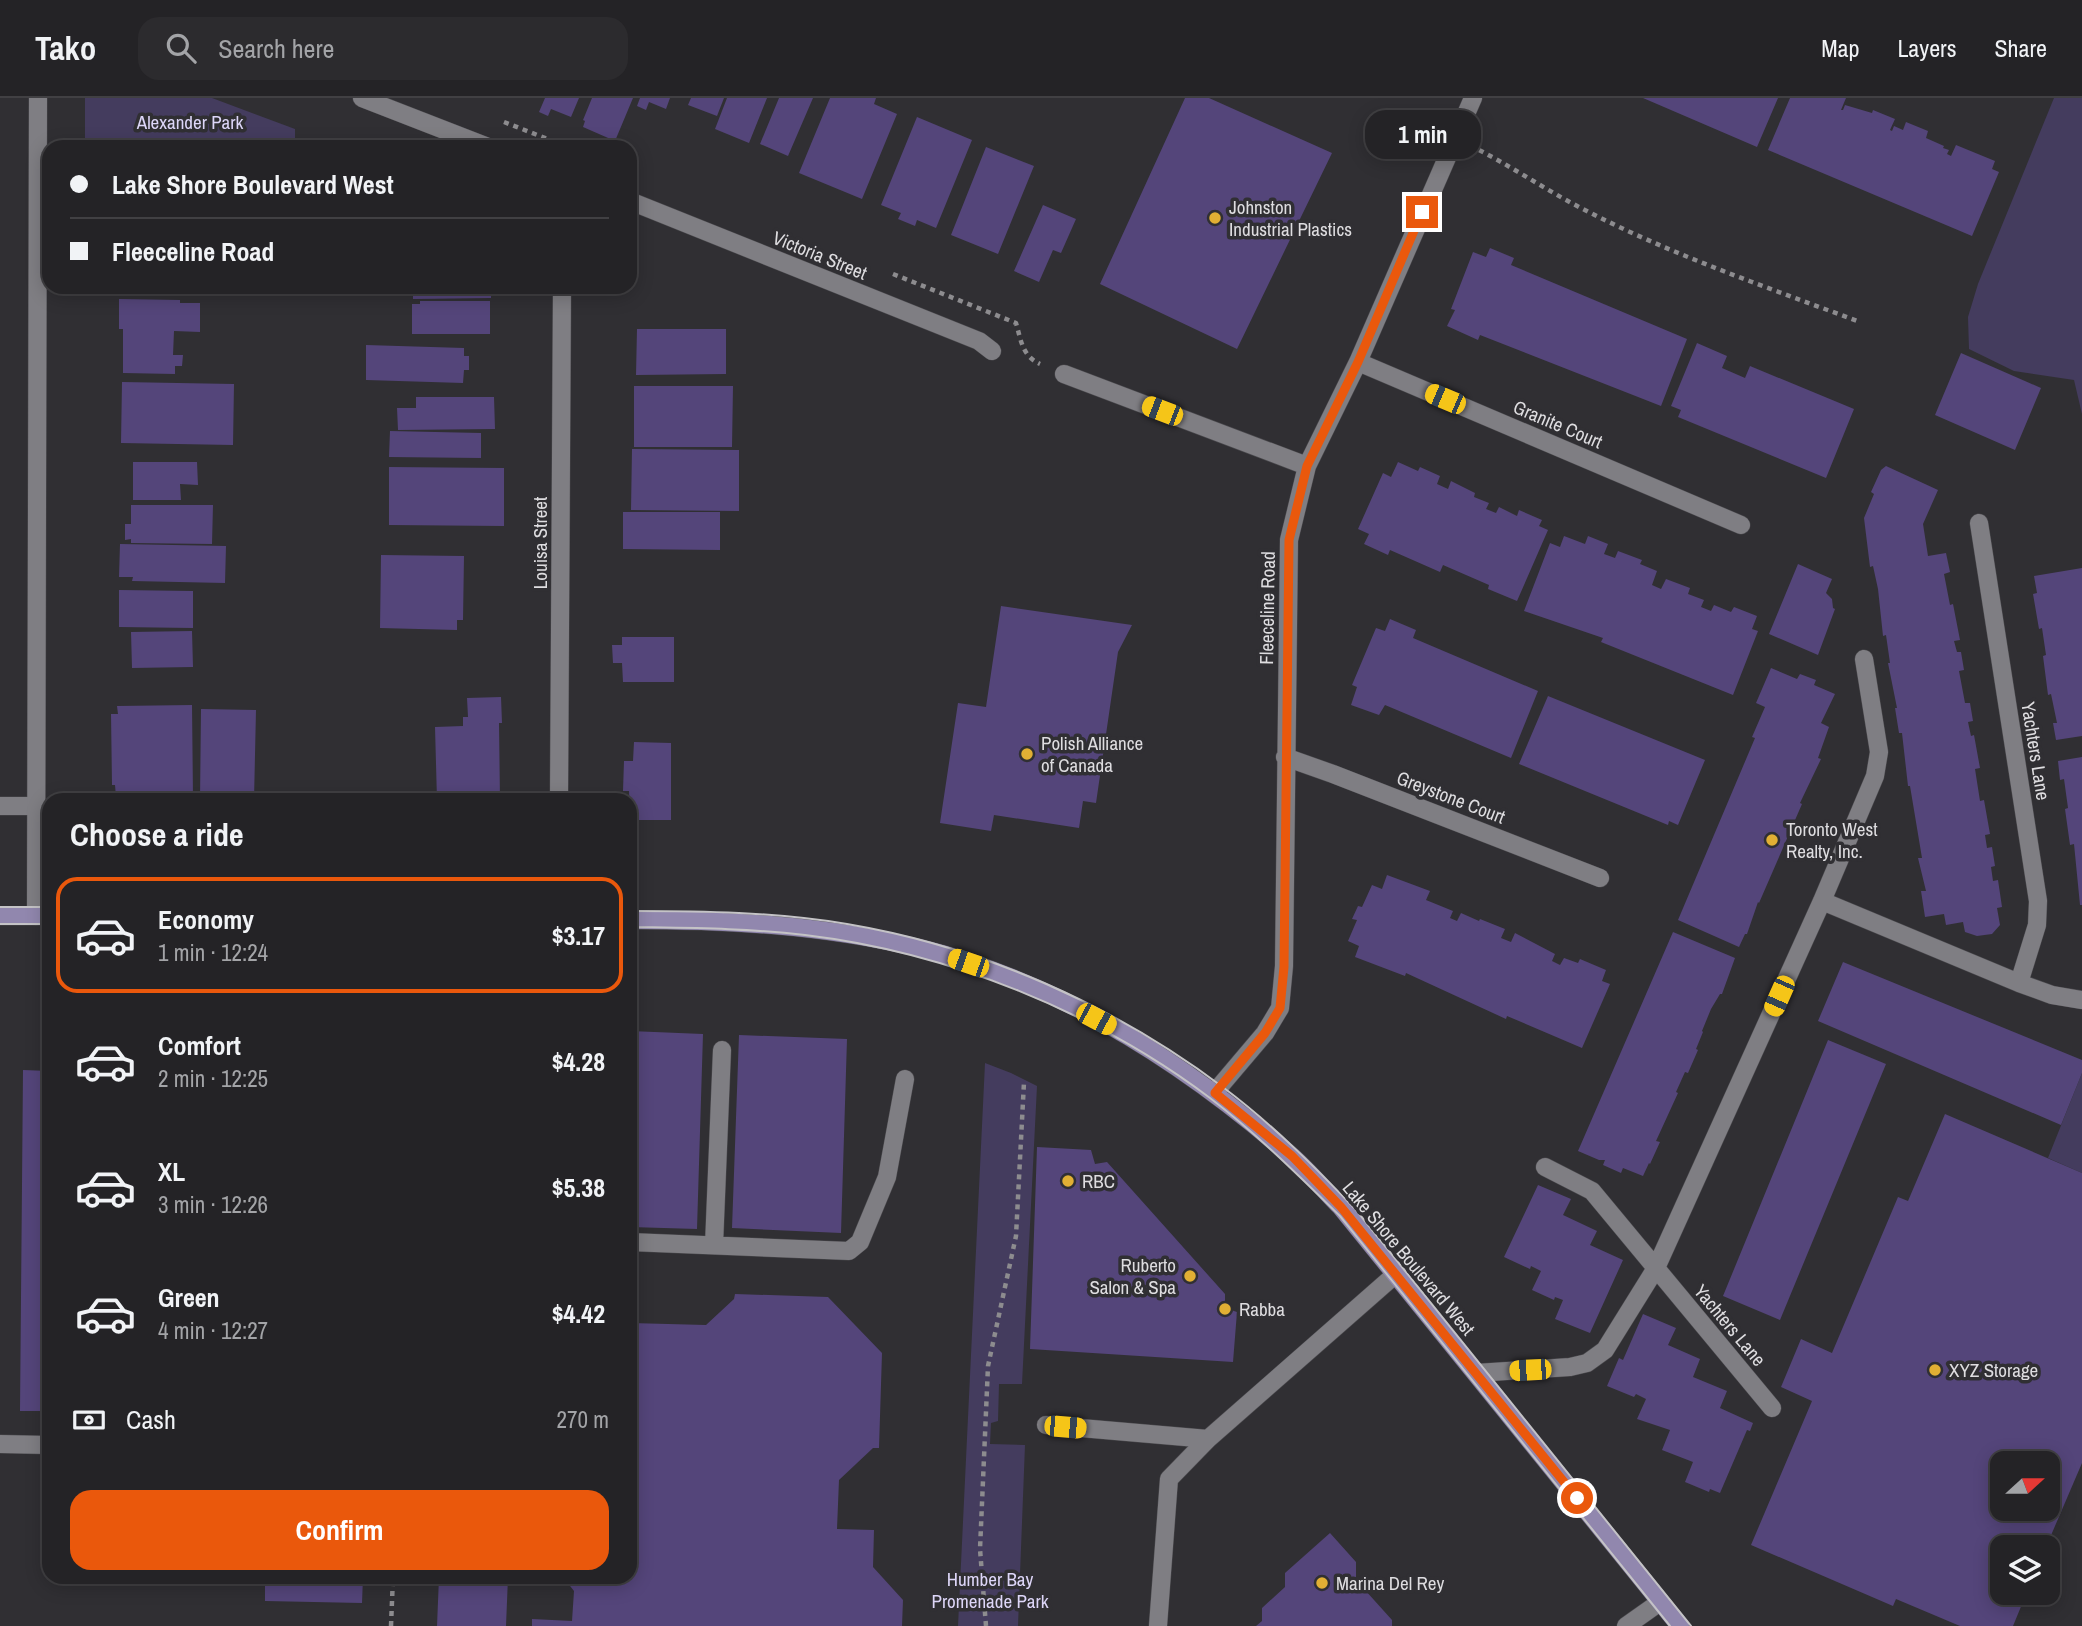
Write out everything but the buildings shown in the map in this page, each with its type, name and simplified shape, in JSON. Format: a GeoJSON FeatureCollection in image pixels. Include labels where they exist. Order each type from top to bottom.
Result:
{"type":"FeatureCollection","features":[{"type":"Feature","properties":{"kind":"main road"},"geometry":{"type":"LineString","coordinates":[[0,916],[42,916]]}},
{"type":"Feature","properties":{"kind":"main road","name":"Lake Shore Boulevard West"},"geometry":{"type":"LineString","coordinates":[[637,920],[738,922],[800,927],[917,948],[1049,994],[1144,1044],[1215,1093],[1292,1156],[1341,1207],[1680,1626]]}},
{"type":"Feature","properties":{"kind":"street"},"geometry":{"type":"LineString","coordinates":[[38,98],[35,806],[42,902]]}},
{"type":"Feature","properties":{"kind":"street"},"geometry":{"type":"LineString","coordinates":[[362,98],[470,140]]}},
{"type":"Feature","properties":{"kind":"street","name":"Fleeceline Road"},"geometry":{"type":"LineString","coordinates":[[1215,1093],[1265,1033],[1280,1008],[1284,967],[1289,540],[1307,466],[1358,362],[1473,98]]}},
{"type":"Feature","properties":{"kind":"street","name":"Victoria Street"},"geometry":{"type":"LineString","coordinates":[[637,204],[979,341],[992,351]]}},
{"type":"Feature","properties":{"kind":"street","name":"Louisa Street"},"geometry":{"type":"LineString","coordinates":[[559,793],[562,294]]}},
{"type":"Feature","properties":{"kind":"street","name":"Granite Court"},"geometry":{"type":"LineString","coordinates":[[1358,362],[1741,525]]}},
{"type":"Feature","properties":{"kind":"street"},"geometry":{"type":"LineString","coordinates":[[1064,374],[1307,466]]}},
{"type":"Feature","properties":{"kind":"street","name":"Yachters Lane"},"geometry":{"type":"LineString","coordinates":[[1979,523],[2038,901],[2037,925],[2019,983]]}},
{"type":"Feature","properties":{"kind":"street"},"geometry":{"type":"LineString","coordinates":[[1476,1373],[1570,1367],[1587,1363],[1605,1350],[1656,1268],[1822,901],[1875,776],[1879,752],[1864,659]]}},
{"type":"Feature","properties":{"kind":"street","name":"Greystone Court"},"geometry":{"type":"LineString","coordinates":[[1285,757],[1600,878]]}},
{"type":"Feature","properties":{"kind":"street"},"geometry":{"type":"LineString","coordinates":[[0,806],[35,806]]}},
{"type":"Feature","properties":{"kind":"street"},"geometry":{"type":"LineString","coordinates":[[1822,901],[2019,983],[2052,995],[2082,1000]]}},
{"type":"Feature","properties":{"kind":"street"},"geometry":{"type":"LineString","coordinates":[[714,1245],[722,1049]]}},
{"type":"Feature","properties":{"kind":"street"},"geometry":{"type":"LineString","coordinates":[[637,1242],[849,1251],[860,1242],[887,1177],[905,1079]]}},
{"type":"Feature","properties":{"kind":"street","name":"Yachters Lane"},"geometry":{"type":"LineString","coordinates":[[1545,1167],[1592,1191],[1772,1408]]}},
{"type":"Feature","properties":{"kind":"street"},"geometry":{"type":"LineString","coordinates":[[1158,1626],[1168,1479],[1208,1439],[1397,1273]]}},
{"type":"Feature","properties":{"kind":"street"},"geometry":{"type":"LineString","coordinates":[[1046,1425],[1208,1439]]}},
{"type":"Feature","properties":{"kind":"street"},"geometry":{"type":"LineString","coordinates":[[0,1444],[42,1445]]}},
{"type":"Feature","properties":{"kind":"street"},"geometry":{"type":"LineString","coordinates":[[1626,1626],[1660,1602]]}},
{"type":"Feature","properties":{"kind":"path"},"geometry":{"type":"LineString","coordinates":[[1454,137],[1506,163],[1580,208],[1690,257],[1857,321]]}},
{"type":"Feature","properties":{"kind":"path"},"geometry":{"type":"LineString","coordinates":[[986,1626],[980,1549],[988,1366],[1016,1236],[1024,1082]]}},
{"type":"Feature","properties":{"kind":"path"},"geometry":{"type":"LineString","coordinates":[[391,1626],[393,1584]]}},
{"type":"Feature","properties":{"kind":"green space","name":"Alexander Park"},"geometry":{"type":"Polygon","coordinates":[[[85,98],[212,98],[295,129],[295,140],[85,140],[85,98]]]}},
{"type":"Feature","properties":{"kind":"green space"},"geometry":{"type":"Polygon","coordinates":[[[2054,98],[2082,98],[2082,414],[2074,380],[2014,371],[1969,349],[1968,317],[1978,284],[2054,98]]]}},
{"type":"Feature","properties":{"kind":"green space","name":"Humber Bay Promenade Park"},"geometry":{"type":"Polygon","coordinates":[[[985,1063],[1037,1086],[1022,1384],[999,1384],[998,1421],[991,1423],[990,1444],[1025,1445],[1018,1626],[958,1626],[985,1063]]]}},
{"type":"Feature","properties":{"kind":"green space"},"geometry":{"type":"Polygon","coordinates":[[[2082,1073],[2082,1173],[2048,1158],[2082,1073]]]}},
{"type":"Feature","properties":{"kind":"tram line"},"geometry":{"type":"LineString","coordinates":[[0,907],[42,907]]}},
{"type":"Feature","properties":{"kind":"tram line"},"geometry":{"type":"LineString","coordinates":[[637,911],[793,917],[898,934],[997,964],[1045,984],[1092,1006],[1182,1058],[1259,1116],[1356,1210],[1691,1626]]}},
{"type":"Feature","properties":{"kind":"tram line"},"geometry":{"type":"LineString","coordinates":[[0,924],[42,924]]}},
{"type":"Feature","properties":{"kind":"tram line"},"geometry":{"type":"LineString","coordinates":[[637,927],[805,935],[859,943],[913,956],[966,971],[1069,1013],[1166,1067],[1244,1126],[1340,1216],[1670,1626]]}},
{"type":"Feature","properties":{"kind":"place","name":"Johnston Industrial Plastics"},"geometry":{"type":"Point","coordinates":[1215,218]}},
{"type":"Feature","properties":{"kind":"place","name":"Polish Alliance of Canada"},"geometry":{"type":"Point","coordinates":[1027,754]}},
{"type":"Feature","properties":{"kind":"place","name":"Toronto West Realty, Inc."},"geometry":{"type":"Point","coordinates":[1772,840]}},
{"type":"Feature","properties":{"kind":"place","name":"RBC"},"geometry":{"type":"Point","coordinates":[1068,1181]}},
{"type":"Feature","properties":{"kind":"place","name":"Ruberto Salon & Spa"},"geometry":{"type":"Point","coordinates":[1190,1276]}},
{"type":"Feature","properties":{"kind":"place","name":"Rabba"},"geometry":{"type":"Point","coordinates":[1225,1309]}},
{"type":"Feature","properties":{"kind":"place","name":"XYZ Storage"},"geometry":{"type":"Point","coordinates":[1935,1370]}},
{"type":"Feature","properties":{"kind":"place","name":"Marina Del Rey"},"geometry":{"type":"Point","coordinates":[1322,1583]}},
{"type":"Feature","properties":{"kind":"route"},"geometry":{"type":"LineString","coordinates":[[1422,212],[1358,362],[1307,466],[1289,540],[1284,967],[1280,1008],[1265,1033],[1215,1093],[1292,1156],[1341,1207],[1577,1498]]}}]}
